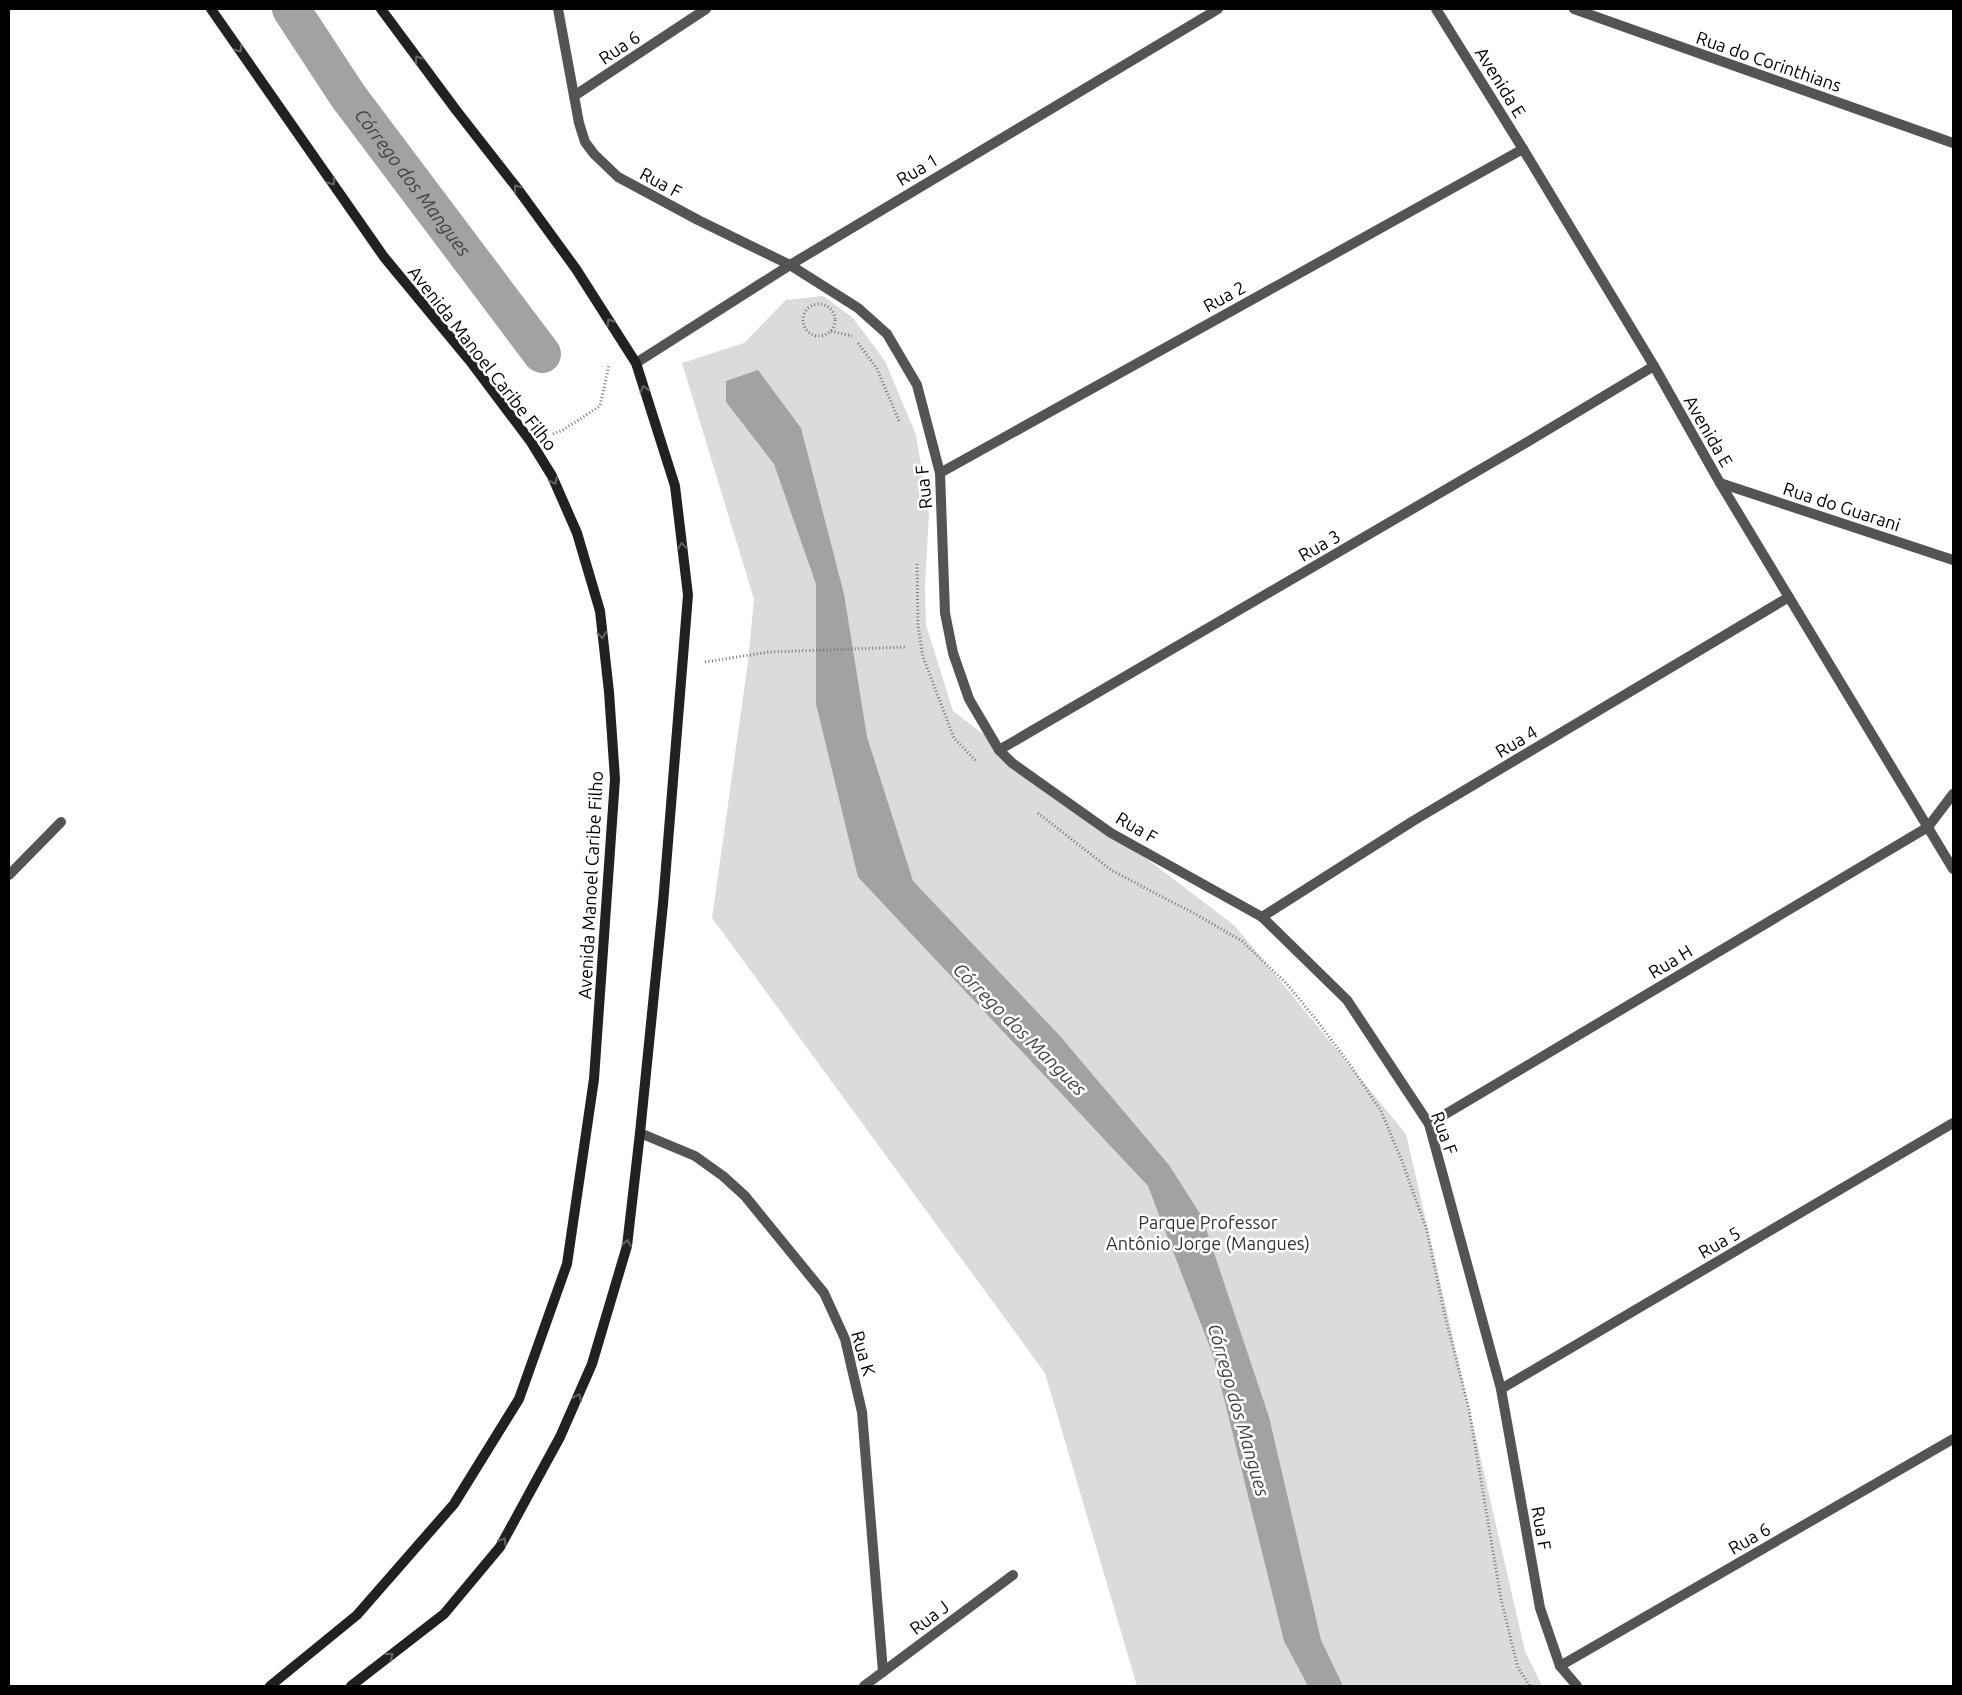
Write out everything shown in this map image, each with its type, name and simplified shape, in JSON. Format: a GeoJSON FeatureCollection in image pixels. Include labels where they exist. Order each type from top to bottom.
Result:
{"type":"FeatureCollection","features":[{"type":"Feature","properties":{"kind":"main road","name":"Avenida Manoel Caribe Filho"},"geometry":{"type":"LineString","coordinates":[[212,9],[384,257],[470,361],[531,442],[552,476],[577,533],[600,611],[609,692],[615,779],[594,1079],[566,1264],[519,1399],[454,1504],[357,1615],[270,1686]]}},
{"type":"Feature","properties":{"kind":"main road"},"geometry":{"type":"LineString","coordinates":[[351,1686],[444,1614],[500,1547],[560,1437],[592,1364],[627,1246],[663,904],[688,594],[675,486],[636,363],[576,269],[523,195],[456,110],[381,9]]}},
{"type":"Feature","properties":{"kind":"street","name":"Rua F"},"geometry":{"type":"LineString","coordinates":[[558,9],[579,123],[585,142],[594,154],[618,177],[698,220],[790,265],[858,308],[887,334],[917,385],[940,472],[945,613],[953,653],[969,699],[999,750],[1012,762],[1111,833],[1262,916],[1347,1000],[1429,1124],[1501,1389],[1540,1608],[1560,1666],[1577,1686]]}},
{"type":"Feature","properties":{"kind":"street","name":"Rua 6"},"geometry":{"type":"LineString","coordinates":[[574,96],[706,9]]}},
{"type":"Feature","properties":{"kind":"street","name":"Rua 1"},"geometry":{"type":"LineString","coordinates":[[636,363],[790,265],[1218,9]]}},
{"type":"Feature","properties":{"kind":"street","name":"Avenida E"},"geometry":{"type":"LineString","coordinates":[[1436,9],[1654,366],[1720,483],[1953,869]]}},
{"type":"Feature","properties":{"kind":"street","name":"Rua do Corinthians"},"geometry":{"type":"LineString","coordinates":[[1574,9],[1953,143]]}},
{"type":"Feature","properties":{"kind":"street","name":"Rua 2"},"geometry":{"type":"LineString","coordinates":[[940,472],[1523,149]]}},
{"type":"Feature","properties":{"kind":"street","name":"Rua 3"},"geometry":{"type":"LineString","coordinates":[[999,750],[1654,366]]}},
{"type":"Feature","properties":{"kind":"street","name":"Rua do Guarani"},"geometry":{"type":"LineString","coordinates":[[1720,483],[1953,560]]}},
{"type":"Feature","properties":{"kind":"street","name":"Rua 4"},"geometry":{"type":"LineString","coordinates":[[1262,916],[1413,821],[1789,597]]}},
{"type":"Feature","properties":{"kind":"street"},"geometry":{"type":"LineString","coordinates":[[1928,827],[1953,794]]}},
{"type":"Feature","properties":{"kind":"street"},"geometry":{"type":"LineString","coordinates":[[9,875],[61,822]]}},
{"type":"Feature","properties":{"kind":"street","name":"Rua H"},"geometry":{"type":"LineString","coordinates":[[1429,1124],[1928,827]]}},
{"type":"Feature","properties":{"kind":"street","name":"Rua 5"},"geometry":{"type":"LineString","coordinates":[[1501,1389],[1953,1123]]}},
{"type":"Feature","properties":{"kind":"street","name":"Rua K"},"geometry":{"type":"LineString","coordinates":[[640,1133],[695,1156],[723,1176],[745,1196],[824,1294],[845,1339],[862,1412],[883,1672]]}},
{"type":"Feature","properties":{"kind":"street","name":"Rua 6"},"geometry":{"type":"LineString","coordinates":[[1560,1666],[1953,1439]]}},
{"type":"Feature","properties":{"kind":"street","name":"Rua J"},"geometry":{"type":"LineString","coordinates":[[864,1686],[1013,1575]]}},
{"type":"Feature","properties":{"kind":"path"},"geometry":{"type":"LineString","coordinates":[[831,331],[835,324],[836,315],[831,308],[823,303],[814,304],[807,308],[803,316],[804,324],[808,331],[815,336],[824,335],[831,331],[854,336],[877,369],[901,426]]}},
{"type":"Feature","properties":{"kind":"path"},"geometry":{"type":"LineString","coordinates":[[531,442],[563,430],[600,406],[616,331]]}},
{"type":"Feature","properties":{"kind":"path"},"geometry":{"type":"LineString","coordinates":[[917,562],[918,626],[923,657],[954,738],[981,766]]}},
{"type":"Feature","properties":{"kind":"path"},"geometry":{"type":"LineString","coordinates":[[682,666],[769,652],[907,647]]}},
{"type":"Feature","properties":{"kind":"path"},"geometry":{"type":"LineString","coordinates":[[1035,811],[1111,870],[1198,915],[1242,941],[1286,983],[1318,1022],[1351,1066],[1381,1111],[1402,1161],[1427,1231],[1444,1316],[1469,1409],[1501,1599],[1518,1668],[1530,1686]]}},
{"type":"Feature","properties":{"kind":"green space","name":"Parque Professor Antônio Jorge (Mangues)"},"geometry":{"type":"Polygon","coordinates":[[[823,296],[853,318],[885,361],[916,435],[929,513],[925,588],[926,625],[953,711],[1235,926],[1406,1134],[1525,1651],[1542,1686],[1137,1686],[1045,1373],[712,918],[748,662],[754,599],[682,363],[744,343],[786,300],[823,296]]]}},
{"type":"Feature","properties":{"kind":"water"},"geometry":{"type":"Polygon","coordinates":[[[758,370],[801,428],[844,594],[867,737],[913,881],[1060,1036],[1169,1165],[1202,1217],[1269,1417],[1321,1640],[1343,1686],[1308,1686],[1284,1641],[1214,1358],[1148,1186],[858,877],[816,704],[816,584],[774,464],[726,402],[726,381],[758,370]]]}},
{"type":"Feature","properties":{"kind":"waterway","name":"Córrego dos Mangues"},"geometry":{"type":"LineString","coordinates":[[291,9],[348,96],[542,354]]}}]}
